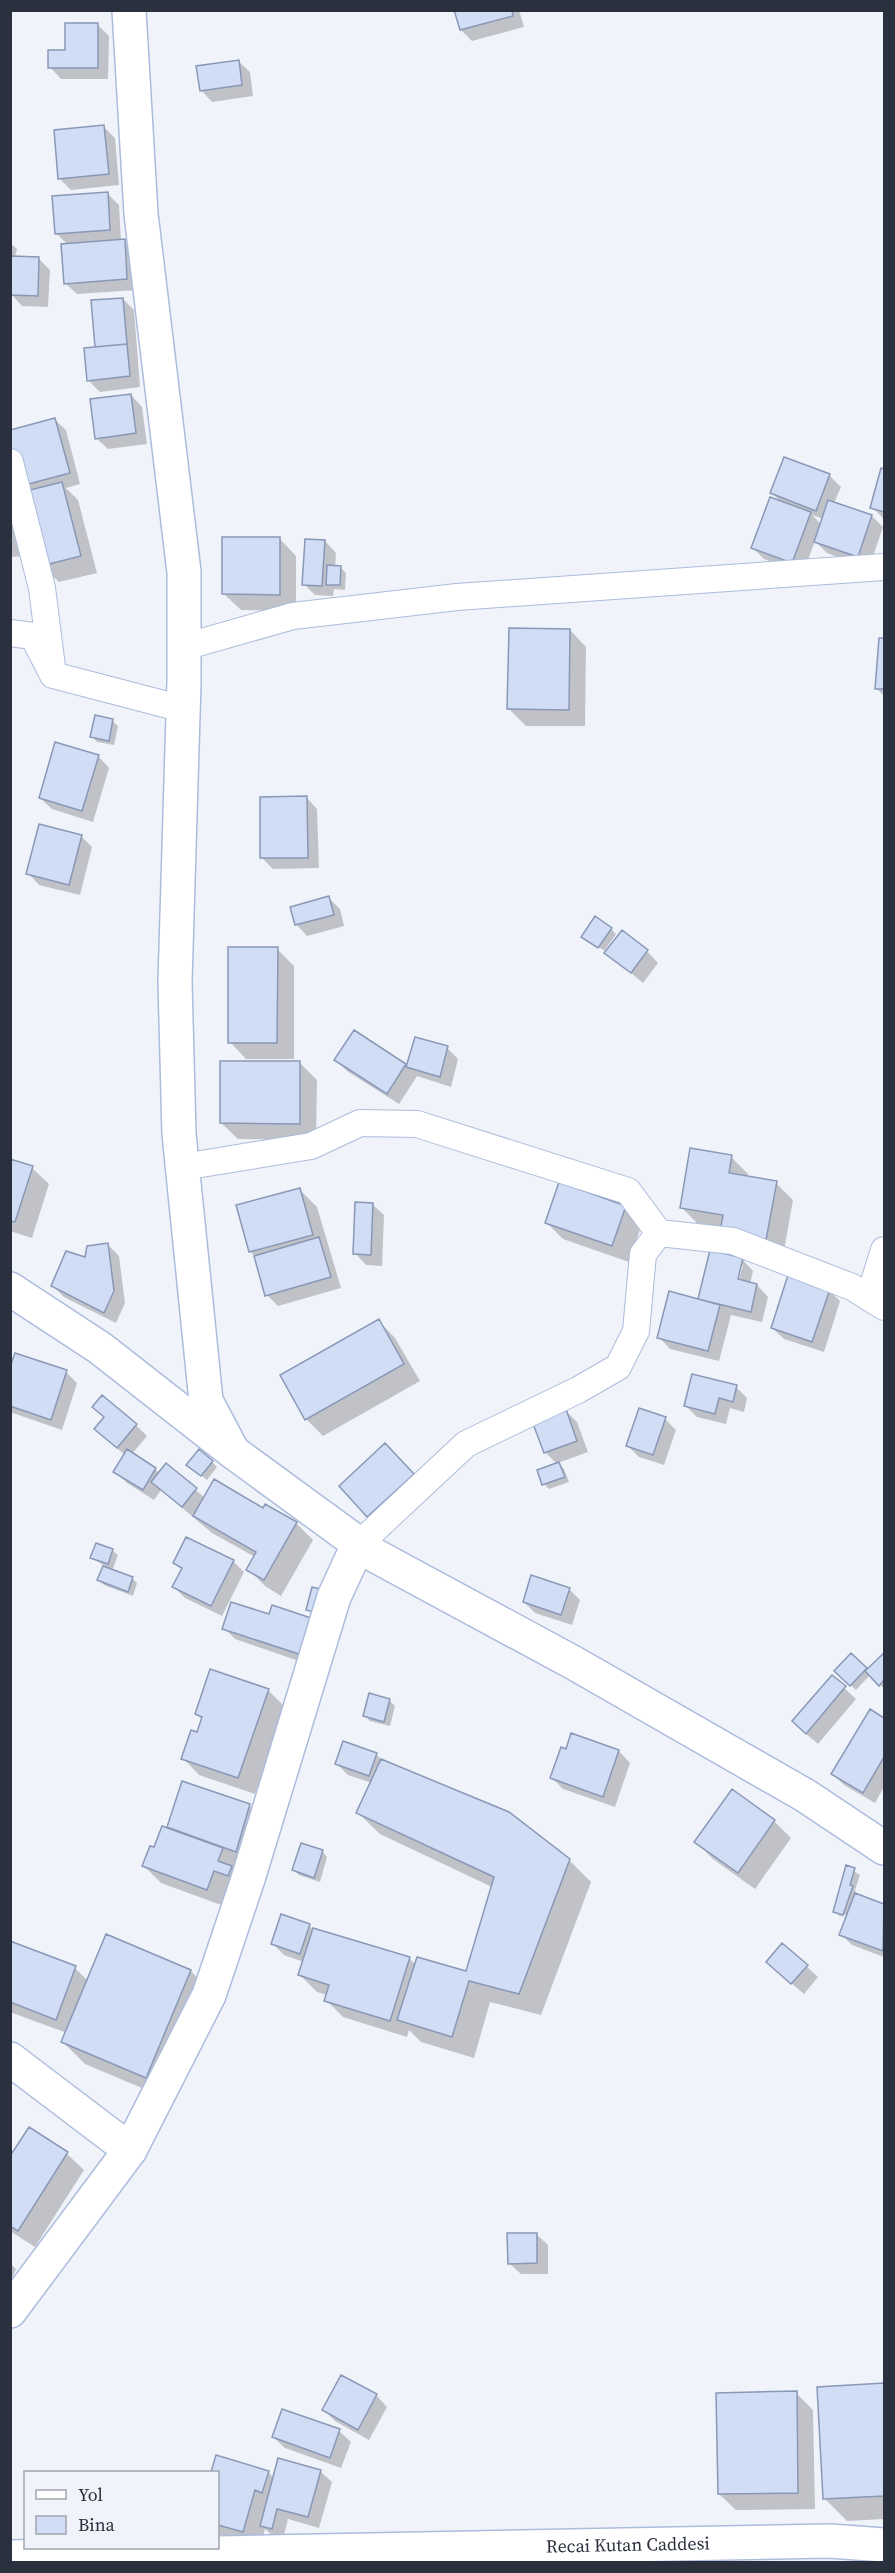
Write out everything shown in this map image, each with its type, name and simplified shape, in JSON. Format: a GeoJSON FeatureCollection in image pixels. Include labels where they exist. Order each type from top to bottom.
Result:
{"type":"FeatureCollection","features":[{"type":"Feature","properties":{"kind":"street"},"geometry":{"type":"LineString","coordinates":[[129,10],[141,214],[184,572],[183,709],[175,982],[183,1167],[206,1401],[233,1452]]}},
{"type":"Feature","properties":{"kind":"street"},"geometry":{"type":"LineString","coordinates":[[10,462],[42,588],[53,675]]}},
{"type":"Feature","properties":{"kind":"street"},"geometry":{"type":"LineString","coordinates":[[184,647],[293,615],[457,597],[885,567]]}},
{"type":"Feature","properties":{"kind":"street"},"geometry":{"type":"LineString","coordinates":[[10,633],[33,636],[53,675],[183,709]]}},
{"type":"Feature","properties":{"kind":"street"},"geometry":{"type":"LineString","coordinates":[[183,1167],[311,1146],[360,1123],[417,1124],[628,1191],[659,1233],[733,1241],[852,1287],[877,1303],[885,1250]]}},
{"type":"Feature","properties":{"kind":"street"},"geometry":{"type":"LineString","coordinates":[[10,2311],[130,2150],[208,1995],[248,1879],[334,1597],[358,1545],[466,1444],[578,1390],[618,1367],[636,1331],[643,1254],[659,1233]]}},
{"type":"Feature","properties":{"kind":"street"},"geometry":{"type":"LineString","coordinates":[[10,1289],[100,1348],[233,1452],[358,1545],[574,1663],[806,1796],[885,1848]]}},
{"type":"Feature","properties":{"kind":"street"},"geometry":{"type":"LineString","coordinates":[[10,2060],[130,2150]]}},
{"type":"Feature","properties":{"kind":"street","name":"Recai Kutan Caddesi"},"geometry":{"type":"LineString","coordinates":[[10,2557],[830,2541],[885,2545]]}},
{"type":"Feature","properties":{"kind":"building"},"geometry":{"type":"Polygon","coordinates":[[[454,10],[512,10],[513,16],[460,30],[454,10]]]}},
{"type":"Feature","properties":{"kind":"building"},"geometry":{"type":"Polygon","coordinates":[[[65,23],[98,23],[98,68],[48,68],[48,50],[65,50],[65,23]]]}},
{"type":"Feature","properties":{"kind":"building"},"geometry":{"type":"Polygon","coordinates":[[[239,60],[242,85],[200,91],[196,66],[239,60]]]}},
{"type":"Feature","properties":{"kind":"building"},"geometry":{"type":"Polygon","coordinates":[[[104,125],[109,174],[58,179],[54,130],[104,125]]]}},
{"type":"Feature","properties":{"kind":"building"},"geometry":{"type":"Polygon","coordinates":[[[108,192],[110,230],[55,234],[52,196],[108,192]]]}},
{"type":"Feature","properties":{"kind":"building"},"geometry":{"type":"Polygon","coordinates":[[[125,239],[127,279],[64,284],[61,244],[125,239]]]}},
{"type":"Feature","properties":{"kind":"building"},"geometry":{"type":"Polygon","coordinates":[[[11,256],[39,257],[38,296],[10,295],[11,256]]]}},
{"type":"Feature","properties":{"kind":"building"},"geometry":{"type":"Polygon","coordinates":[[[123,298],[127,344],[95,347],[91,300],[123,298]]]}},
{"type":"Feature","properties":{"kind":"building"},"geometry":{"type":"Polygon","coordinates":[[[127,344],[130,376],[87,381],[84,348],[127,344]]]}},
{"type":"Feature","properties":{"kind":"building"},"geometry":{"type":"Polygon","coordinates":[[[131,394],[136,433],[95,439],[90,399],[131,394]]]}},
{"type":"Feature","properties":{"kind":"building"},"geometry":{"type":"Polygon","coordinates":[[[55,418],[70,473],[21,486],[10,446],[10,430],[55,418]]]}},
{"type":"Feature","properties":{"kind":"building"},"geometry":{"type":"Polygon","coordinates":[[[784,457],[830,474],[816,511],[770,493],[784,457]]]}},
{"type":"Feature","properties":{"kind":"building"},"geometry":{"type":"Polygon","coordinates":[[[881,468],[884,469],[884,512],[870,508],[881,468]]]}},
{"type":"Feature","properties":{"kind":"building"},"geometry":{"type":"Polygon","coordinates":[[[62,482],[81,556],[41,566],[22,492],[62,482]]]}},
{"type":"Feature","properties":{"kind":"building"},"geometry":{"type":"Polygon","coordinates":[[[770,497],[811,512],[792,563],[751,548],[770,497]]]}},
{"type":"Feature","properties":{"kind":"building"},"geometry":{"type":"Polygon","coordinates":[[[828,500],[872,515],[858,557],[814,542],[828,500]]]}},
{"type":"Feature","properties":{"kind":"building"},"geometry":{"type":"Polygon","coordinates":[[[222,537],[280,537],[280,595],[222,594],[222,537]]]}},
{"type":"Feature","properties":{"kind":"building"},"geometry":{"type":"Polygon","coordinates":[[[305,539],[325,540],[322,586],[302,585],[305,539]]]}},
{"type":"Feature","properties":{"kind":"building"},"geometry":{"type":"Polygon","coordinates":[[[327,565],[341,566],[340,585],[326,585],[327,565]]]}},
{"type":"Feature","properties":{"kind":"building"},"geometry":{"type":"Polygon","coordinates":[[[509,628],[570,629],[569,710],[507,709],[509,628]]]}},
{"type":"Feature","properties":{"kind":"building"},"geometry":{"type":"Polygon","coordinates":[[[879,638],[884,638],[884,689],[875,689],[879,638]]]}},
{"type":"Feature","properties":{"kind":"building"},"geometry":{"type":"Polygon","coordinates":[[[95,715],[113,719],[109,741],[90,737],[95,715]]]}},
{"type":"Feature","properties":{"kind":"building"},"geometry":{"type":"Polygon","coordinates":[[[55,742],[99,755],[82,811],[39,798],[55,742]]]}},
{"type":"Feature","properties":{"kind":"building"},"geometry":{"type":"Polygon","coordinates":[[[307,796],[308,858],[260,858],[260,797],[307,796]]]}},
{"type":"Feature","properties":{"kind":"building"},"geometry":{"type":"Polygon","coordinates":[[[39,824],[82,835],[69,885],[26,874],[39,824]]]}},
{"type":"Feature","properties":{"kind":"building"},"geometry":{"type":"Polygon","coordinates":[[[329,896],[334,915],[295,925],[290,907],[329,896]]]}},
{"type":"Feature","properties":{"kind":"building"},"geometry":{"type":"Polygon","coordinates":[[[595,916],[612,928],[598,948],[581,937],[595,916]]]}},
{"type":"Feature","properties":{"kind":"building"},"geometry":{"type":"Polygon","coordinates":[[[622,930],[648,950],[631,973],[604,953],[622,930]]]}},
{"type":"Feature","properties":{"kind":"building"},"geometry":{"type":"Polygon","coordinates":[[[228,947],[278,947],[277,1043],[228,1043],[228,947]]]}},
{"type":"Feature","properties":{"kind":"building"},"geometry":{"type":"Polygon","coordinates":[[[354,1030],[406,1064],[387,1094],[334,1060],[354,1030]]]}},
{"type":"Feature","properties":{"kind":"building"},"geometry":{"type":"Polygon","coordinates":[[[415,1037],[448,1046],[440,1077],[406,1067],[415,1037]]]}},
{"type":"Feature","properties":{"kind":"building"},"geometry":{"type":"Polygon","coordinates":[[[220,1061],[300,1061],[300,1124],[220,1123],[220,1061]]]}},
{"type":"Feature","properties":{"kind":"building"},"geometry":{"type":"Polygon","coordinates":[[[690,1148],[732,1155],[729,1173],[777,1181],[766,1240],[720,1232],[723,1215],[680,1208],[690,1148]]]}},
{"type":"Feature","properties":{"kind":"building"},"geometry":{"type":"Polygon","coordinates":[[[10,1159],[33,1166],[15,1222],[10,1221],[10,1159]]]}},
{"type":"Feature","properties":{"kind":"building"},"geometry":{"type":"Polygon","coordinates":[[[559,1182],[626,1206],[612,1246],[545,1223],[559,1182]]]}},
{"type":"Feature","properties":{"kind":"building"},"geometry":{"type":"Polygon","coordinates":[[[300,1188],[313,1235],[249,1252],[236,1205],[300,1188]]]}},
{"type":"Feature","properties":{"kind":"building"},"geometry":{"type":"Polygon","coordinates":[[[355,1202],[373,1203],[371,1255],[353,1254],[355,1202]]]}},
{"type":"Feature","properties":{"kind":"building"},"geometry":{"type":"Polygon","coordinates":[[[319,1237],[331,1277],[265,1296],[254,1256],[319,1237]]]}},
{"type":"Feature","properties":{"kind":"building"},"geometry":{"type":"Polygon","coordinates":[[[108,1243],[114,1291],[104,1313],[51,1286],[66,1251],[85,1257],[87,1246],[108,1243]]]}},
{"type":"Feature","properties":{"kind":"building"},"geometry":{"type":"Polygon","coordinates":[[[710,1250],[743,1258],[738,1279],[757,1284],[751,1312],[698,1299],[710,1250]]]}},
{"type":"Feature","properties":{"kind":"building"},"geometry":{"type":"Polygon","coordinates":[[[788,1275],[830,1289],[812,1342],[771,1328],[788,1275]]]}},
{"type":"Feature","properties":{"kind":"building"},"geometry":{"type":"Polygon","coordinates":[[[669,1291],[720,1305],[708,1351],[657,1338],[669,1291]]]}},
{"type":"Feature","properties":{"kind":"building"},"geometry":{"type":"Polygon","coordinates":[[[379,1319],[404,1364],[305,1420],[280,1375],[379,1319]]]}},
{"type":"Feature","properties":{"kind":"building"},"geometry":{"type":"Polygon","coordinates":[[[15,1353],[67,1370],[51,1420],[10,1406],[10,1367],[15,1353]]]}},
{"type":"Feature","properties":{"kind":"building"},"geometry":{"type":"Polygon","coordinates":[[[692,1374],[737,1385],[733,1402],[719,1398],[715,1414],[684,1406],[692,1374]]]}},
{"type":"Feature","properties":{"kind":"building"},"geometry":{"type":"Polygon","coordinates":[[[102,1395],[137,1424],[117,1448],[94,1429],[104,1417],[92,1407],[102,1395]]]}},
{"type":"Feature","properties":{"kind":"building"},"geometry":{"type":"Polygon","coordinates":[[[639,1408],[666,1417],[653,1455],[626,1446],[639,1408]]]}},
{"type":"Feature","properties":{"kind":"building"},"geometry":{"type":"Polygon","coordinates":[[[566,1409],[577,1441],[544,1453],[532,1421],[566,1409]]]}},
{"type":"Feature","properties":{"kind":"building"},"geometry":{"type":"Polygon","coordinates":[[[385,1443],[414,1474],[367,1517],[339,1486],[385,1443]]]}},
{"type":"Feature","properties":{"kind":"building"},"geometry":{"type":"Polygon","coordinates":[[[127,1449],[156,1468],[143,1490],[113,1472],[127,1449]]]}},
{"type":"Feature","properties":{"kind":"building"},"geometry":{"type":"Polygon","coordinates":[[[199,1449],[213,1461],[201,1476],[186,1465],[199,1449]]]}},
{"type":"Feature","properties":{"kind":"building"},"geometry":{"type":"Polygon","coordinates":[[[559,1462],[565,1477],[542,1485],[537,1470],[559,1462]]]}},
{"type":"Feature","properties":{"kind":"building"},"geometry":{"type":"Polygon","coordinates":[[[166,1463],[197,1488],[182,1507],[151,1482],[166,1463]]]}},
{"type":"Feature","properties":{"kind":"building"},"geometry":{"type":"Polygon","coordinates":[[[214,1479],[263,1508],[265,1504],[297,1522],[264,1580],[246,1570],[256,1552],[193,1516],[214,1479]]]}},
{"type":"Feature","properties":{"kind":"building"},"geometry":{"type":"Polygon","coordinates":[[[186,1537],[234,1560],[211,1606],[172,1587],[182,1568],[173,1563],[186,1537]]]}},
{"type":"Feature","properties":{"kind":"building"},"geometry":{"type":"Polygon","coordinates":[[[96,1543],[113,1549],[108,1564],[90,1558],[96,1543]]]}},
{"type":"Feature","properties":{"kind":"building"},"geometry":{"type":"Polygon","coordinates":[[[103,1566],[133,1577],[128,1592],[97,1580],[103,1566]]]}},
{"type":"Feature","properties":{"kind":"building"},"geometry":{"type":"Polygon","coordinates":[[[531,1575],[570,1588],[561,1615],[523,1602],[531,1575]]]}},
{"type":"Feature","properties":{"kind":"building"},"geometry":{"type":"Polygon","coordinates":[[[312,1587],[324,1590],[318,1613],[306,1610],[312,1587]]]}},
{"type":"Feature","properties":{"kind":"building"},"geometry":{"type":"Polygon","coordinates":[[[231,1602],[269,1614],[272,1605],[317,1620],[305,1656],[222,1629],[231,1602]]]}},
{"type":"Feature","properties":{"kind":"building"},"geometry":{"type":"Polygon","coordinates":[[[851,1653],[867,1668],[850,1686],[834,1671],[851,1653]]]}},
{"type":"Feature","properties":{"kind":"building"},"geometry":{"type":"Polygon","coordinates":[[[884,1653],[884,1680],[879,1686],[865,1671],[884,1653]]]}},
{"type":"Feature","properties":{"kind":"building"},"geometry":{"type":"Polygon","coordinates":[[[210,1669],[269,1689],[238,1778],[181,1759],[191,1730],[197,1732],[202,1717],[195,1714],[210,1669]]]}},
{"type":"Feature","properties":{"kind":"building"},"geometry":{"type":"Polygon","coordinates":[[[832,1675],[846,1686],[806,1734],[792,1721],[832,1675]]]}},
{"type":"Feature","properties":{"kind":"building"},"geometry":{"type":"Polygon","coordinates":[[[369,1693],[390,1699],[384,1722],[363,1716],[369,1693]]]}},
{"type":"Feature","properties":{"kind":"building"},"geometry":{"type":"Polygon","coordinates":[[[870,1709],[884,1718],[884,1757],[863,1793],[831,1774],[870,1709]]]}},
{"type":"Feature","properties":{"kind":"building"},"geometry":{"type":"Polygon","coordinates":[[[571,1733],[619,1750],[603,1797],[550,1778],[561,1747],[566,1749],[571,1733]]]}},
{"type":"Feature","properties":{"kind":"building"},"geometry":{"type":"Polygon","coordinates":[[[343,1741],[377,1753],[369,1776],[335,1764],[343,1741]]]}},
{"type":"Feature","properties":{"kind":"building"},"geometry":{"type":"Polygon","coordinates":[[[381,1759],[509,1812],[570,1859],[519,1994],[469,1981],[452,2037],[397,2020],[417,1957],[466,1971],[494,1877],[356,1813],[381,1759]]]}},
{"type":"Feature","properties":{"kind":"building"},"geometry":{"type":"Polygon","coordinates":[[[182,1781],[250,1804],[236,1852],[167,1827],[182,1781]]]}},
{"type":"Feature","properties":{"kind":"building"},"geometry":{"type":"Polygon","coordinates":[[[732,1789],[775,1820],[738,1873],[694,1842],[732,1789]]]}},
{"type":"Feature","properties":{"kind":"building"},"geometry":{"type":"Polygon","coordinates":[[[162,1826],[223,1848],[218,1861],[232,1866],[228,1876],[214,1871],[207,1890],[142,1866],[150,1846],[154,1847],[162,1826]]]}},
{"type":"Feature","properties":{"kind":"building"},"geometry":{"type":"Polygon","coordinates":[[[301,1843],[323,1850],[314,1878],[292,1870],[301,1843]]]}},
{"type":"Feature","properties":{"kind":"building"},"geometry":{"type":"Polygon","coordinates":[[[846,1865],[855,1868],[850,1885],[853,1886],[843,1915],[833,1912],[846,1865]]]}},
{"type":"Feature","properties":{"kind":"building"},"geometry":{"type":"Polygon","coordinates":[[[855,1893],[884,1904],[883,1951],[839,1935],[855,1893]]]}},
{"type":"Feature","properties":{"kind":"building"},"geometry":{"type":"Polygon","coordinates":[[[281,1914],[310,1924],[300,1954],[271,1944],[281,1914]]]}},
{"type":"Feature","properties":{"kind":"building"},"geometry":{"type":"Polygon","coordinates":[[[313,1928],[410,1957],[390,2021],[324,2001],[329,1985],[298,1975],[313,1928]]]}},
{"type":"Feature","properties":{"kind":"building"},"geometry":{"type":"Polygon","coordinates":[[[106,1934],[191,1970],[146,2078],[61,2042],[106,1934]]]}},
{"type":"Feature","properties":{"kind":"building"},"geometry":{"type":"Polygon","coordinates":[[[10,1941],[76,1966],[56,2020],[10,2002],[10,1941]]]}},
{"type":"Feature","properties":{"kind":"building"},"geometry":{"type":"Polygon","coordinates":[[[782,1943],[808,1965],[791,1984],[766,1962],[782,1943]]]}},
{"type":"Feature","properties":{"kind":"building"},"geometry":{"type":"Polygon","coordinates":[[[29,2127],[68,2152],[18,2231],[10,2226],[10,2156],[29,2127]]]}},
{"type":"Feature","properties":{"kind":"building"},"geometry":{"type":"Polygon","coordinates":[[[507,2233],[537,2233],[537,2263],[508,2264],[507,2233]]]}},
{"type":"Feature","properties":{"kind":"building"},"geometry":{"type":"Polygon","coordinates":[[[341,2375],[377,2394],[358,2430],[322,2410],[341,2375]]]}},
{"type":"Feature","properties":{"kind":"building"},"geometry":{"type":"Polygon","coordinates":[[[884,2383],[884,2496],[823,2499],[817,2387],[884,2383]]]}},
{"type":"Feature","properties":{"kind":"building"},"geometry":{"type":"Polygon","coordinates":[[[797,2391],[798,2493],[718,2494],[716,2393],[797,2391]]]}},
{"type":"Feature","properties":{"kind":"building"},"geometry":{"type":"Polygon","coordinates":[[[282,2409],[340,2429],[330,2458],[272,2437],[282,2409]]]}},
{"type":"Feature","properties":{"kind":"building"},"geometry":{"type":"Polygon","coordinates":[[[216,2455],[269,2471],[262,2493],[255,2490],[243,2532],[219,2525],[219,2471],[211,2471],[216,2455]]]}},
{"type":"Feature","properties":{"kind":"building"},"geometry":{"type":"Polygon","coordinates":[[[278,2458],[321,2470],[308,2517],[277,2509],[272,2529],[260,2526],[278,2458]]]}}]}
